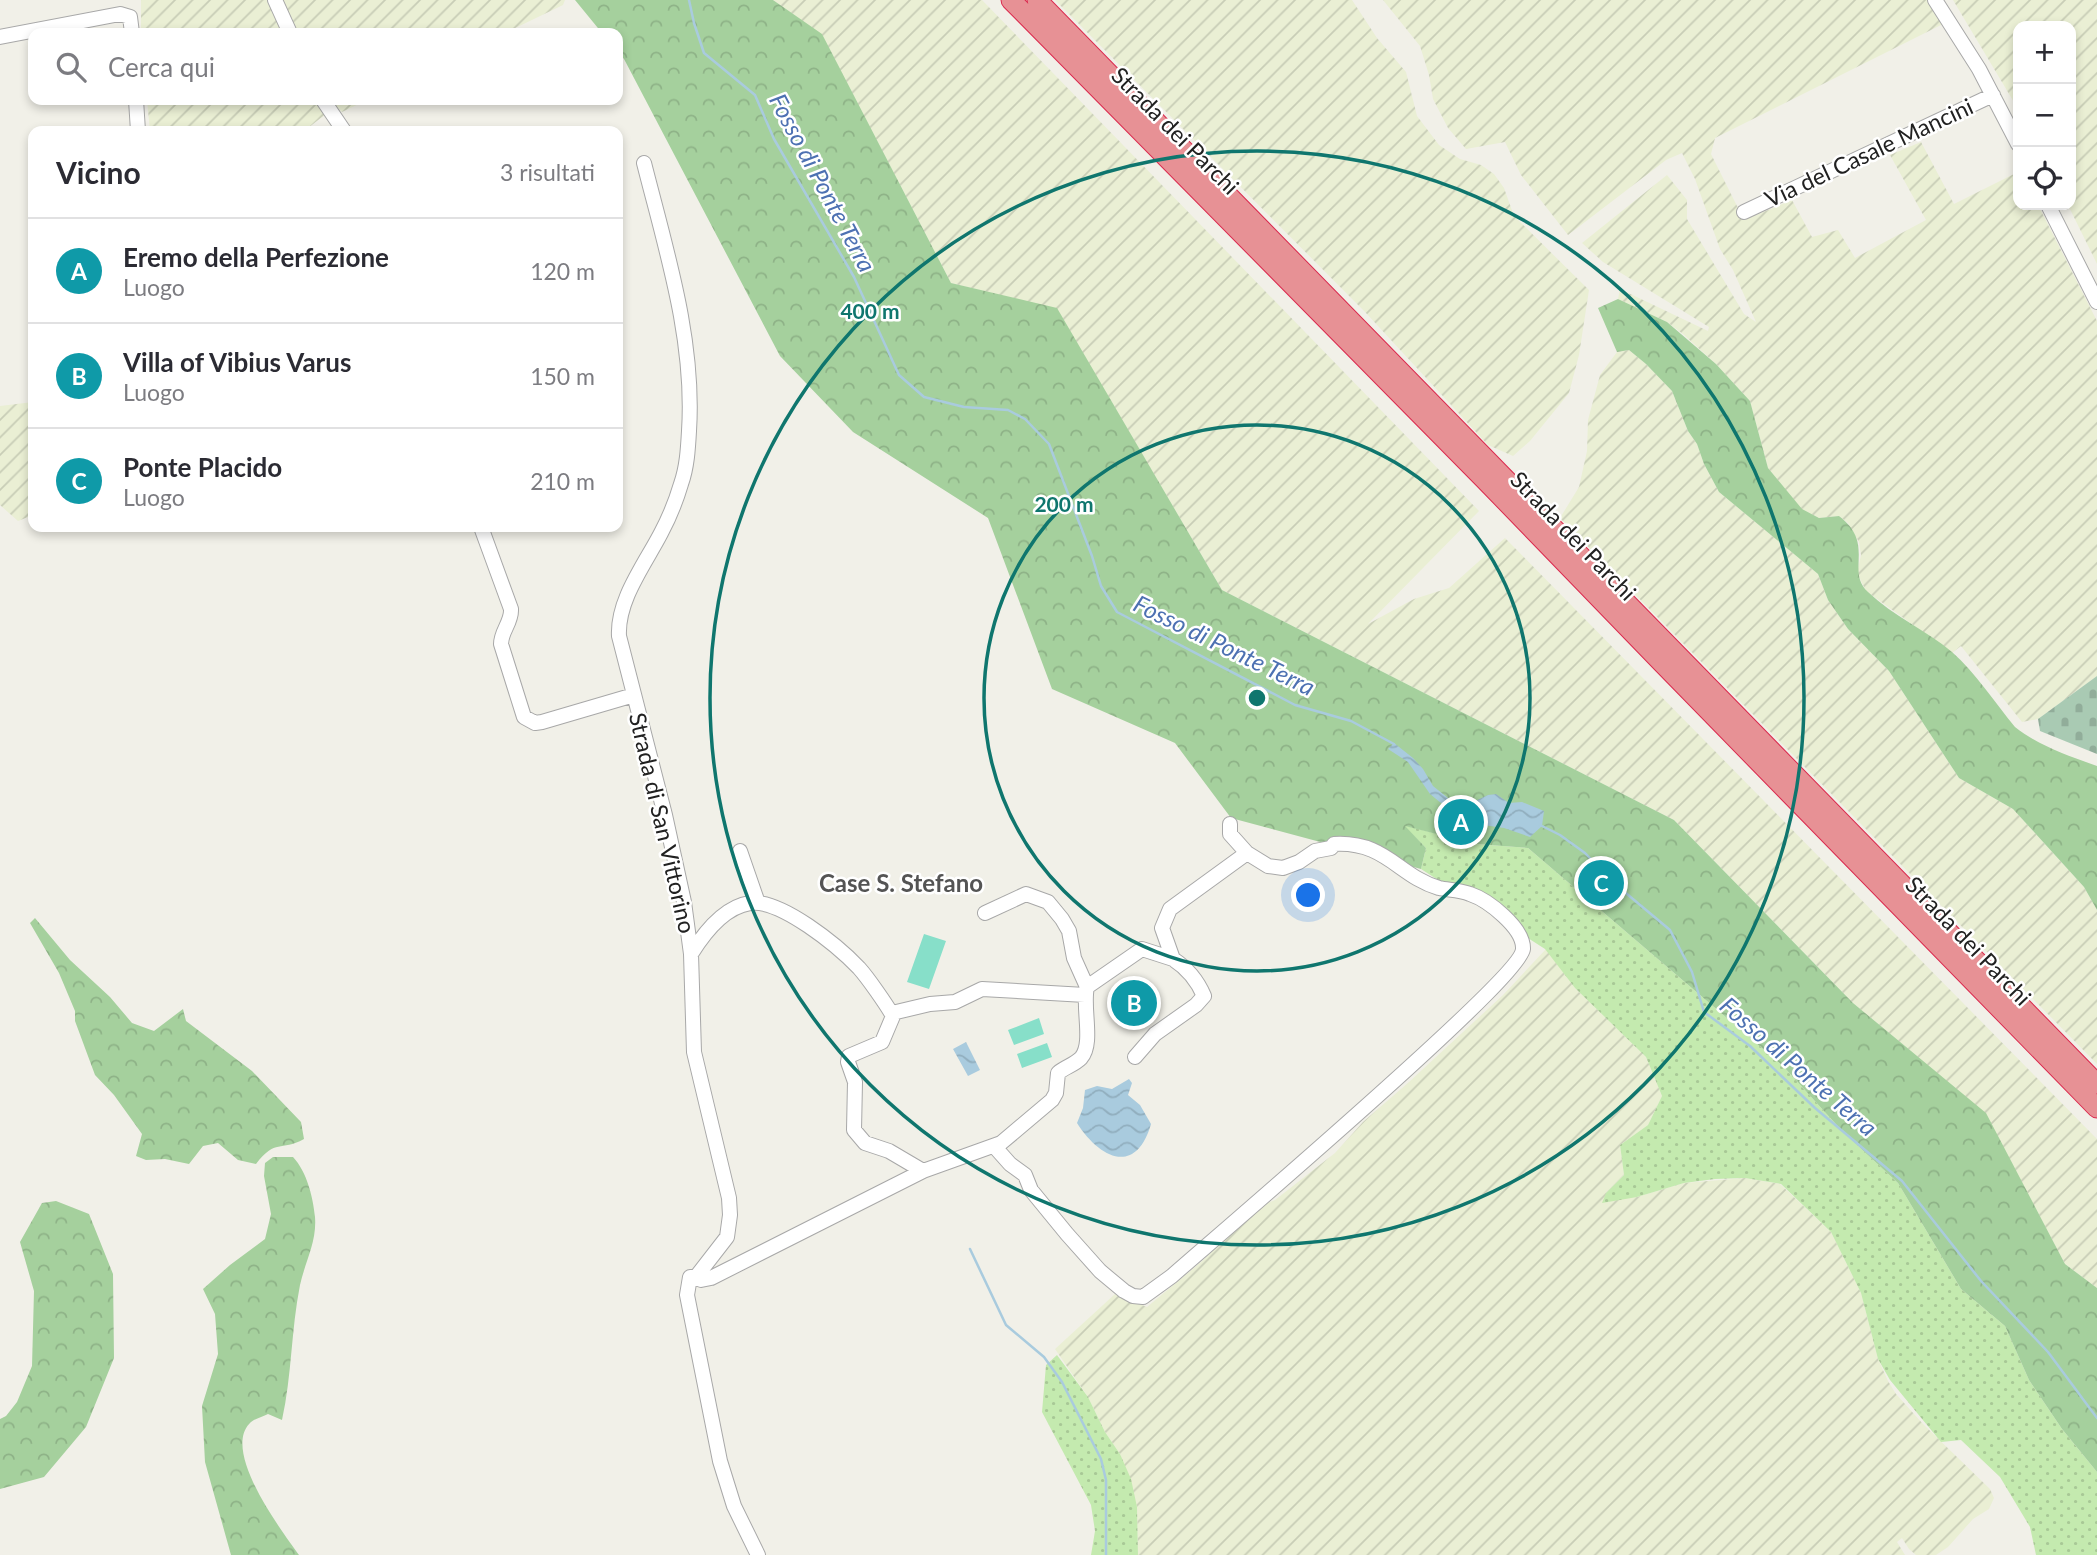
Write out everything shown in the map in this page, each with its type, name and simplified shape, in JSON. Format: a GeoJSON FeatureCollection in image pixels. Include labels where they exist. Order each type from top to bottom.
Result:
{"type":"FeatureCollection","features":[{"type":"Feature","properties":{"kind":"highway","name":"Strada dei Parchi"},"geometry":{"type":"LineString","coordinates":[[1011,0],[1485,480],[2097,1108]]}},
{"type":"Feature","properties":{"kind":"highway","name":"Strada dei Parchi"},"geometry":{"type":"LineString","coordinates":[[1037,0],[2097,1084]]}},
{"type":"Feature","properties":{"kind":"street"},"geometry":{"type":"LineString","coordinates":[[275,0],[288,28]]}},
{"type":"Feature","properties":{"kind":"street"},"geometry":{"type":"LineString","coordinates":[[1935,0],[1993,95],[2013,134]]}},
{"type":"Feature","properties":{"kind":"street"},"geometry":{"type":"LineString","coordinates":[[46,28],[122,13],[131,20],[132,28]]}},
{"type":"Feature","properties":{"kind":"street"},"geometry":{"type":"LineString","coordinates":[[0,37],[28,31]]}},
{"type":"Feature","properties":{"kind":"street","name":"Via del Casale Mancini"},"geometry":{"type":"LineString","coordinates":[[1744,212],[1993,95]]}},
{"type":"Feature","properties":{"kind":"street"},"geometry":{"type":"LineString","coordinates":[[136,105],[138,126]]}},
{"type":"Feature","properties":{"kind":"street"},"geometry":{"type":"LineString","coordinates":[[326,105],[341,126]]}},
{"type":"Feature","properties":{"kind":"street","name":"Strada di San Vittorino"},"geometry":{"type":"LineString","coordinates":[[643,163],[677,296],[690,406],[687,458],[680,487],[663,530],[629,595],[619,622],[620,644],[684,902],[691,954],[694,1052],[727,1186],[730,1209],[729,1232],[724,1243],[696,1277],[690,1277],[687,1292],[716,1445],[732,1499],[758,1555]]}},
{"type":"Feature","properties":{"kind":"street"},"geometry":{"type":"LineString","coordinates":[[2051,210],[2097,302]]}},
{"type":"Feature","properties":{"kind":"street"},"geometry":{"type":"LineString","coordinates":[[483,532],[511,609],[511,616],[502,633],[501,645],[520,708],[526,718],[534,723],[542,722],[634,695]]}},
{"type":"Feature","properties":{"kind":"street"},"geometry":{"type":"LineString","coordinates":[[994,1146],[1010,1164],[1025,1175],[1036,1197],[1106,1277],[1129,1294],[1146,1296],[1406,1071],[1505,976],[1521,956],[1523,947],[1518,932],[1508,920],[1483,900],[1462,891],[1429,884],[1373,850],[1352,844],[1334,844],[1331,848],[1315,850],[1299,862],[1280,868],[1268,866],[1233,840],[1228,829],[1230,824]]}},
{"type":"Feature","properties":{"kind":"street"},"geometry":{"type":"LineString","coordinates":[[740,851],[758,902]]}},
{"type":"Feature","properties":{"kind":"street"},"geometry":{"type":"LineString","coordinates":[[1135,1057],[1155,1034],[1196,1005],[1204,996],[1199,985],[1173,959],[1162,928],[1170,909],[1247,853]]}},
{"type":"Feature","properties":{"kind":"street"},"geometry":{"type":"LineString","coordinates":[[696,1277],[701,1280],[711,1278],[923,1171],[994,1146],[1052,1100],[1056,1093],[1058,1073],[1079,1061],[1087,1042],[1086,991],[1073,958],[1067,927],[1048,902],[1027,894],[985,913]]}},
{"type":"Feature","properties":{"kind":"street"},"geometry":{"type":"LineString","coordinates":[[691,954],[708,930],[724,916],[740,906],[758,902],[775,907],[797,919],[853,962],[869,979],[891,1013],[892,1021],[882,1042],[849,1056],[848,1062],[855,1082],[854,1130],[865,1143],[889,1151],[923,1171]]}},
{"type":"Feature","properties":{"kind":"street"},"geometry":{"type":"LineString","coordinates":[[891,1013],[930,1004],[955,1002],[982,989],[1086,991],[1142,949],[1173,959]]}},
{"type":"Feature","properties":{"kind":"green space"},"geometry":{"type":"Polygon","coordinates":[[[141,0],[270,0],[283,28],[141,28],[141,0]]]}},
{"type":"Feature","properties":{"kind":"green space"},"geometry":{"type":"Polygon","coordinates":[[[277,0],[565,0],[563,5],[515,28],[290,28],[277,0]]]}},
{"type":"Feature","properties":{"kind":"green space"},"geometry":{"type":"Polygon","coordinates":[[[575,0],[773,0],[822,34],[951,283],[1057,308],[1222,590],[1674,820],[1853,1003],[1986,1113],[2065,1264],[2097,1288],[2097,1472],[2062,1429],[2029,1380],[2005,1326],[1961,1289],[1898,1183],[1843,1132],[1783,1066],[1528,848],[1476,844],[1405,826],[1426,848],[1421,869],[1231,818],[1175,743],[1052,689],[988,518],[853,432],[780,356],[623,58],[623,28],[598,28],[575,0]]]}},
{"type":"Feature","properties":{"kind":"green space"},"geometry":{"type":"Polygon","coordinates":[[[773,0],[982,0],[1479,511],[1368,624],[1414,599],[1449,588],[1505,538],[2097,1139],[2097,1288],[2065,1264],[1985,1113],[1853,1003],[1674,820],[1222,590],[1057,309],[951,283],[822,35],[773,0]]]}},
{"type":"Feature","properties":{"kind":"green space"},"geometry":{"type":"Polygon","coordinates":[[[1055,0],[1352,0],[1377,38],[1406,72],[1417,116],[1439,145],[1460,159],[1481,165],[1494,174],[1504,188],[1514,216],[1589,290],[1579,355],[1569,393],[1530,441],[1513,456],[1488,445],[1366,313],[1055,0]]]}},
{"type":"Feature","properties":{"kind":"green space"},"geometry":{"type":"Polygon","coordinates":[[[1383,0],[1927,0],[1943,24],[1715,138],[1711,154],[1744,220],[1792,200],[1812,237],[1838,230],[1855,258],[1926,220],[1890,155],[1921,142],[1954,204],[2013,174],[2013,210],[2041,210],[2097,321],[2097,676],[2038,719],[2022,722],[1961,646],[1952,653],[1866,591],[1857,573],[1861,555],[1859,542],[1848,523],[1839,516],[1819,518],[1801,509],[1768,468],[1750,401],[1716,364],[1667,322],[1618,299],[1620,289],[1708,331],[1709,327],[1603,262],[1582,243],[1667,175],[1687,200],[1687,219],[1744,314],[1756,322],[1733,270],[1720,249],[1695,179],[1682,153],[1666,160],[1568,235],[1521,175],[1505,142],[1466,149],[1448,128],[1433,99],[1420,46],[1383,0]]]}},
{"type":"Feature","properties":{"kind":"green space"},"geometry":{"type":"Polygon","coordinates":[[[1953,0],[2097,0],[2097,264],[2070,210],[2076,210],[2076,21],[2013,21],[2013,101],[1953,0]]]}},
{"type":"Feature","properties":{"kind":"green space"},"geometry":{"type":"Polygon","coordinates":[[[147,105],[322,105],[326,114],[310,126],[150,126],[147,105]]]}},
{"type":"Feature","properties":{"kind":"green space"},"geometry":{"type":"Polygon","coordinates":[[[334,105],[357,105],[342,112],[334,105]]]}},
{"type":"Feature","properties":{"kind":"green space"},"geometry":{"type":"Polygon","coordinates":[[[1618,299],[1667,322],[1716,364],[1750,401],[1768,468],[1802,509],[1819,518],[1839,516],[1850,526],[1858,547],[1859,575],[1868,592],[1961,660],[2015,727],[2024,734],[2097,766],[2097,910],[2084,887],[2013,809],[1959,778],[1889,671],[1848,629],[1828,600],[1818,574],[1719,492],[1697,444],[1688,431],[1672,391],[1629,350],[1617,352],[1598,308],[1618,299]]]}},
{"type":"Feature","properties":{"kind":"green space"},"geometry":{"type":"Polygon","coordinates":[[[1629,350],[1672,391],[1688,431],[1697,444],[1719,492],[1818,574],[1828,600],[1848,629],[1889,671],[1959,778],[2013,809],[2084,887],[2097,910],[2097,1064],[1560,518],[1579,487],[1587,451],[1588,420],[1600,375],[1617,352],[1629,350]]]}},
{"type":"Feature","properties":{"kind":"green space"},"geometry":{"type":"Polygon","coordinates":[[[28,403],[28,517],[18,521],[0,505],[0,406],[28,403]]]}},
{"type":"Feature","properties":{"kind":"green space"},"geometry":{"type":"Polygon","coordinates":[[[2097,676],[2097,754],[2040,731],[2038,719],[2097,676]]]}},
{"type":"Feature","properties":{"kind":"green space"},"geometry":{"type":"Polygon","coordinates":[[[1403,825],[1476,844],[1528,848],[1783,1066],[1843,1132],[1898,1183],[1961,1289],[2005,1326],[2029,1380],[2062,1429],[2097,1472],[2097,1555],[2036,1555],[2030,1527],[2000,1477],[1961,1440],[1941,1442],[1890,1380],[1878,1359],[1861,1293],[1831,1232],[1781,1184],[1745,1178],[1715,1179],[1684,1183],[1637,1197],[1602,1203],[1606,1193],[1624,1175],[1620,1145],[1648,1125],[1662,1096],[1646,1057],[1575,988],[1545,949],[1421,869],[1426,848],[1403,825]]]}},
{"type":"Feature","properties":{"kind":"green space"},"geometry":{"type":"Polygon","coordinates":[[[35,918],[70,960],[110,997],[132,1023],[154,1031],[183,1009],[186,1021],[252,1071],[301,1122],[304,1139],[274,1148],[256,1164],[238,1160],[218,1143],[203,1146],[189,1164],[165,1159],[146,1160],[136,1156],[142,1134],[114,1095],[95,1075],[75,1021],[75,1011],[59,973],[30,923],[35,918]]]}},
{"type":"Feature","properties":{"kind":"green space"},"geometry":{"type":"Polygon","coordinates":[[[924,934],[946,941],[929,989],[907,982],[924,934]]]}},
{"type":"Feature","properties":{"kind":"green space"},"geometry":{"type":"Polygon","coordinates":[[[1546,949],[1575,988],[1646,1057],[1662,1096],[1648,1125],[1620,1145],[1624,1175],[1606,1193],[1637,1197],[1684,1183],[1745,1178],[1780,1184],[1831,1232],[1861,1293],[1878,1359],[1888,1381],[1923,1424],[1990,1489],[1994,1498],[1989,1509],[1973,1519],[1948,1547],[1936,1555],[1916,1555],[1902,1538],[1897,1542],[1905,1555],[1138,1555],[1137,1507],[1120,1454],[1105,1432],[1088,1397],[1055,1349],[1115,1294],[1147,1307],[1201,1262],[1259,1206],[1275,1200],[1335,1153],[1363,1122],[1503,995],[1546,949]]]}},
{"type":"Feature","properties":{"kind":"green space"},"geometry":{"type":"Polygon","coordinates":[[[1039,1018],[1044,1034],[1014,1045],[1008,1030],[1039,1018]]]}},
{"type":"Feature","properties":{"kind":"green space"},"geometry":{"type":"Polygon","coordinates":[[[1047,1043],[1052,1057],[1022,1068],[1017,1054],[1047,1043]]]}},
{"type":"Feature","properties":{"kind":"green space"},"geometry":{"type":"Polygon","coordinates":[[[273,1157],[293,1157],[302,1170],[311,1193],[315,1226],[297,1302],[282,1420],[268,1414],[251,1422],[243,1437],[243,1453],[249,1472],[268,1510],[299,1555],[231,1555],[205,1462],[202,1406],[218,1354],[215,1314],[203,1289],[265,1239],[271,1214],[264,1176],[265,1163],[273,1157]]]}},
{"type":"Feature","properties":{"kind":"green space"},"geometry":{"type":"Polygon","coordinates":[[[56,1201],[89,1214],[113,1274],[114,1358],[86,1427],[44,1477],[0,1489],[0,1419],[6,1416],[17,1402],[32,1366],[34,1291],[20,1242],[42,1203],[56,1201]]]}},
{"type":"Feature","properties":{"kind":"green space"},"geometry":{"type":"Polygon","coordinates":[[[1057,1355],[1088,1397],[1131,1479],[1137,1507],[1138,1555],[1091,1555],[1095,1531],[1091,1505],[1042,1412],[1046,1365],[1057,1355]]]}},
{"type":"Feature","properties":{"kind":"water"},"geometry":{"type":"Polygon","coordinates":[[[1394,743],[1413,758],[1433,786],[1448,798],[1461,803],[1473,802],[1496,794],[1509,803],[1522,802],[1544,811],[1542,826],[1530,837],[1504,828],[1483,825],[1463,809],[1441,803],[1430,794],[1408,762],[1388,749],[1394,743]]]}},
{"type":"Feature","properties":{"kind":"water"},"geometry":{"type":"Polygon","coordinates":[[[966,1042],[980,1070],[968,1076],[953,1049],[966,1042]]]}},
{"type":"Feature","properties":{"kind":"water"},"geometry":{"type":"Polygon","coordinates":[[[1129,1079],[1132,1083],[1128,1095],[1140,1105],[1151,1124],[1136,1151],[1127,1156],[1117,1156],[1096,1146],[1077,1123],[1083,1108],[1085,1090],[1097,1086],[1112,1089],[1129,1079]]]}},
{"type":"Feature","properties":{"kind":"waterway","name":"Fosso di Ponte Terra"},"geometry":{"type":"LineString","coordinates":[[689,0],[704,53],[755,95],[774,139],[854,277],[899,375],[924,397],[964,407],[1008,410],[1025,419],[1049,444],[1101,586],[1117,612],[1295,705],[1351,721],[1394,744]]}},
{"type":"Feature","properties":{"kind":"waterway","name":"Fosso di Ponte Terra"},"geometry":{"type":"LineString","coordinates":[[1540,825],[1585,853],[1615,884],[1670,930],[1692,972],[1704,1012],[1750,1046],[1815,1108],[1902,1181],[1981,1281],[2048,1352],[2097,1418]]}},
{"type":"Feature","properties":{"kind":"waterway"},"geometry":{"type":"LineString","coordinates":[[970,1249],[1006,1325],[1044,1357],[1062,1382],[1101,1459],[1106,1480],[1106,1555]]}},
{"type":"Feature","properties":{"kind":"place","name":"Eremo della Perfezione"},"geometry":{"type":"Point","coordinates":[1461,822]}},
{"type":"Feature","properties":{"kind":"place","name":"Ponte Placido"},"geometry":{"type":"Point","coordinates":[1601,883]}},
{"type":"Feature","properties":{"kind":"place","name":"Villa of Vibius Varus"},"geometry":{"type":"Point","coordinates":[1134,1003]}},
{"type":"Feature","properties":{"kind":"district","name":"Case S. Stefano"},"geometry":{"type":"Point","coordinates":[901,884]}}]}
